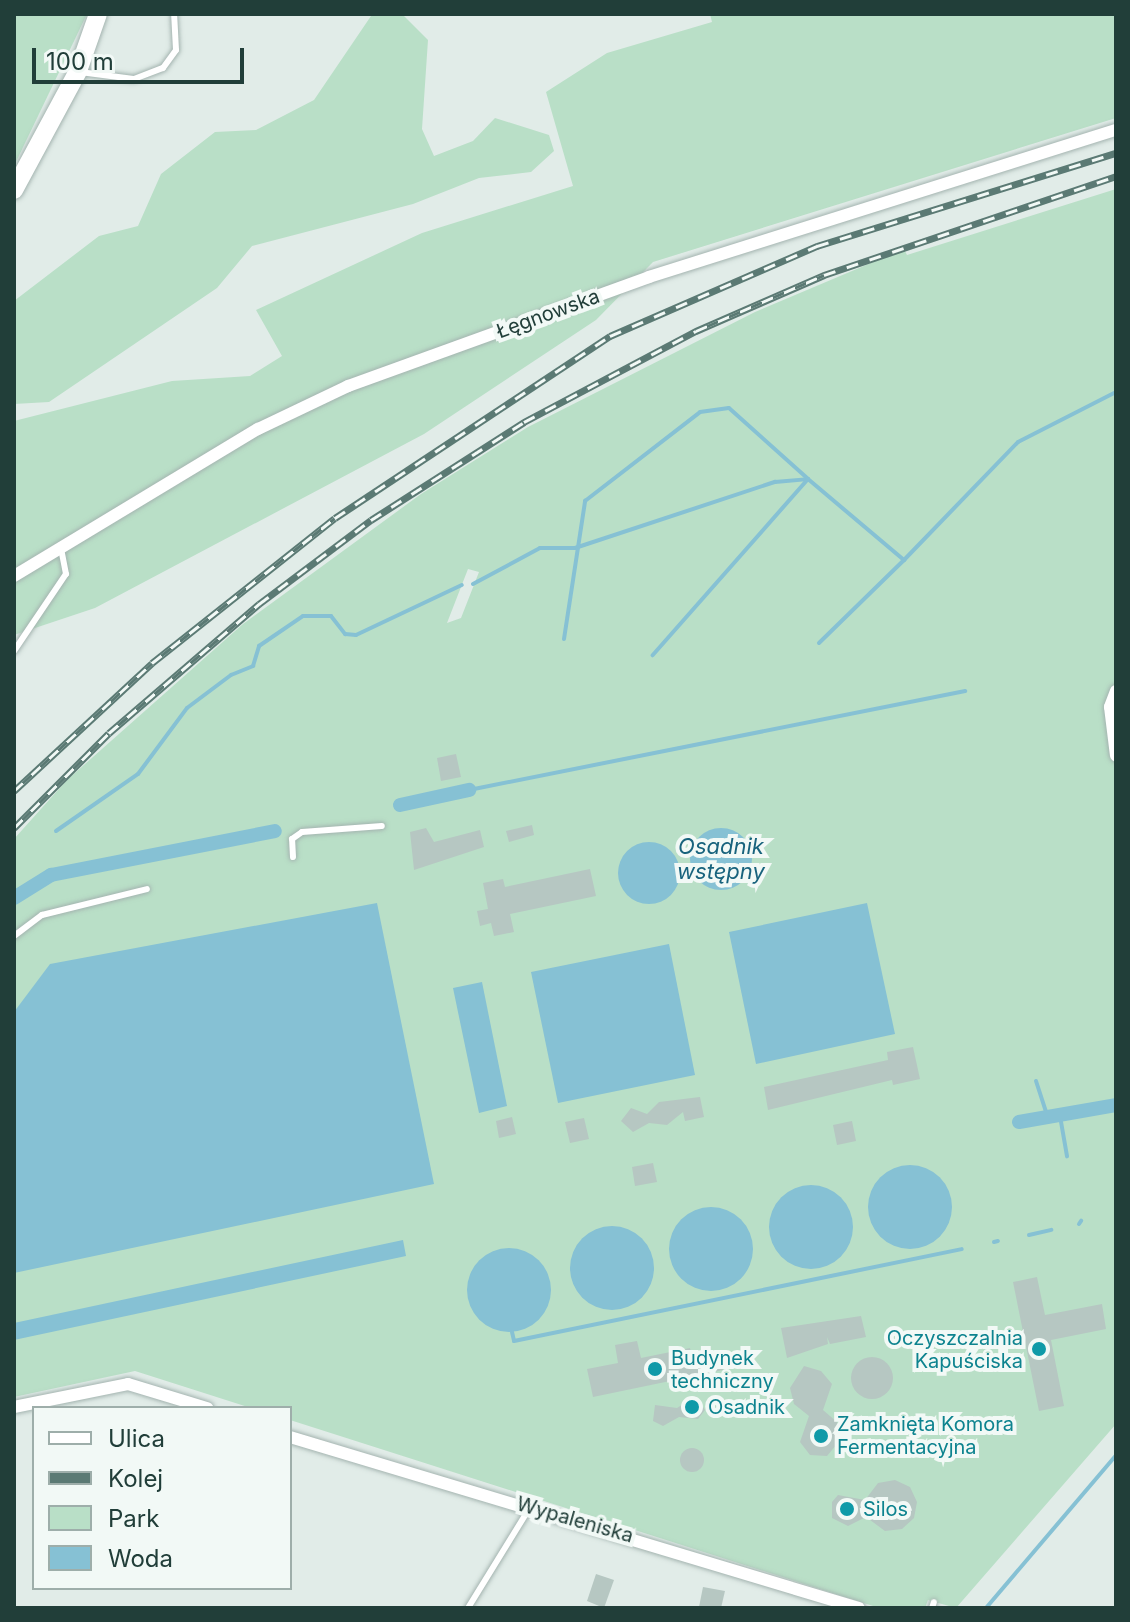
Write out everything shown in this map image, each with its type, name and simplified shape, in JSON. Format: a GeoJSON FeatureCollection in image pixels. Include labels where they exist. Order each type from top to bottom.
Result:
{"type":"FeatureCollection","features":[{"type":"Feature","properties":{"kind":"main road"},"geometry":{"type":"LineString","coordinates":[[14,190],[78,71],[98,14]]}},
{"type":"Feature","properties":{"kind":"street","name":"Łęgnowska"},"geometry":{"type":"LineString","coordinates":[[14,576],[258,429],[348,386],[649,277],[1116,130]]}},
{"type":"Feature","properties":{"kind":"street"},"geometry":{"type":"LineString","coordinates":[[1116,691],[1110,707],[1116,756]]}},
{"type":"Feature","properties":{"kind":"street"},"geometry":{"type":"LineString","coordinates":[[14,1407],[128,1384],[200,1406]]}},
{"type":"Feature","properties":{"kind":"street","name":"Wypaleniska"},"geometry":{"type":"LineString","coordinates":[[292,1438],[859,1608]]}},
{"type":"Feature","properties":{"kind":"lane"},"geometry":{"type":"LineString","coordinates":[[78,71],[134,79],[163,68],[176,50],[174,14]]}},
{"type":"Feature","properties":{"kind":"lane"},"geometry":{"type":"LineString","coordinates":[[14,651],[66,574],[60,546]]}},
{"type":"Feature","properties":{"kind":"lane"},"geometry":{"type":"LineString","coordinates":[[293,857],[292,839],[302,832],[382,826]]}},
{"type":"Feature","properties":{"kind":"lane"},"geometry":{"type":"LineString","coordinates":[[14,936],[42,915],[147,889]]}},
{"type":"Feature","properties":{"kind":"lane"},"geometry":{"type":"LineString","coordinates":[[468,1608],[530,1507]]}},
{"type":"Feature","properties":{"kind":"green space"},"geometry":{"type":"Polygon","coordinates":[[[14,14],[87,14],[14,166],[14,14]]]}},
{"type":"Feature","properties":{"kind":"green space"},"geometry":{"type":"Polygon","coordinates":[[[402,14],[428,40],[422,129],[434,156],[473,141],[495,118],[549,135],[554,151],[531,172],[479,178],[413,204],[252,246],[217,288],[49,402],[14,404],[14,301],[99,236],[138,226],[161,174],[215,132],[256,130],[314,100],[371,16],[402,14]]]}},
{"type":"Feature","properties":{"kind":"green space"},"geometry":{"type":"Polygon","coordinates":[[[710,14],[1116,14],[1116,118],[653,262],[596,320],[424,434],[95,608],[14,635],[14,421],[172,381],[250,376],[282,356],[256,310],[422,233],[573,186],[546,92],[607,53],[712,22],[710,14]]]}},
{"type":"Feature","properties":{"kind":"green space"},"geometry":{"type":"Polygon","coordinates":[[[1116,189],[1116,1424],[956,1608],[928,1600],[925,1608],[873,1606],[292,1421],[292,1406],[245,1406],[135,1371],[14,1397],[14,839],[67,780],[243,624],[421,494],[528,427],[755,312],[904,249],[907,255],[1116,189]],[[468,569],[447,623],[461,618],[479,572],[468,569]]]}},
{"type":"Feature","properties":{"kind":"water","name":"Osadnik wstępny"},"geometry":{"type":"Polygon","coordinates":[[[721,828],[743,837],[752,859],[743,881],[721,890],[699,881],[690,859],[699,837],[721,828]]]}},
{"type":"Feature","properties":{"kind":"water","name":"Osadnik wstępny"},"geometry":{"type":"Polygon","coordinates":[[[649,842],[671,851],[680,873],[671,895],[649,904],[627,895],[618,873],[627,851],[649,842]]]}},
{"type":"Feature","properties":{"kind":"water"},"geometry":{"type":"Polygon","coordinates":[[[377,903],[434,1184],[14,1273],[14,1012],[50,964],[377,903]]]}},
{"type":"Feature","properties":{"kind":"water"},"geometry":{"type":"Polygon","coordinates":[[[867,903],[895,1034],[756,1064],[729,932],[867,903]]]}},
{"type":"Feature","properties":{"kind":"water"},"geometry":{"type":"Polygon","coordinates":[[[669,944],[695,1075],[558,1103],[531,972],[669,944]]]}},
{"type":"Feature","properties":{"kind":"water"},"geometry":{"type":"Polygon","coordinates":[[[482,982],[507,1106],[479,1113],[453,988],[482,982]]]}},
{"type":"Feature","properties":{"kind":"water"},"geometry":{"type":"Polygon","coordinates":[[[910,1165],[926,1168],[940,1177],[949,1191],[952,1207],[949,1223],[940,1237],[926,1246],[910,1249],[894,1246],[880,1237],[871,1223],[868,1207],[871,1191],[880,1177],[894,1168],[910,1165]]]}},
{"type":"Feature","properties":{"kind":"water"},"geometry":{"type":"Polygon","coordinates":[[[811,1185],[827,1188],[841,1197],[850,1211],[853,1227],[850,1243],[841,1257],[827,1266],[811,1269],[795,1266],[781,1257],[772,1243],[769,1227],[772,1211],[781,1197],[795,1188],[811,1185]]]}},
{"type":"Feature","properties":{"kind":"water"},"geometry":{"type":"Polygon","coordinates":[[[711,1207],[727,1210],[741,1219],[750,1233],[753,1249],[750,1265],[741,1279],[727,1288],[711,1291],[695,1288],[681,1279],[672,1265],[669,1249],[672,1233],[681,1219],[695,1210],[711,1207]]]}},
{"type":"Feature","properties":{"kind":"water"},"geometry":{"type":"Polygon","coordinates":[[[612,1226],[628,1229],[642,1238],[651,1252],[654,1268],[651,1284],[642,1298],[628,1307],[612,1310],[596,1307],[582,1298],[573,1284],[570,1268],[573,1252],[582,1238],[596,1229],[612,1226]]]}},
{"type":"Feature","properties":{"kind":"water"},"geometry":{"type":"Polygon","coordinates":[[[403,1240],[406,1256],[14,1340],[14,1323],[403,1240]]]}},
{"type":"Feature","properties":{"kind":"water"},"geometry":{"type":"Polygon","coordinates":[[[509,1248],[525,1251],[539,1260],[548,1274],[551,1290],[548,1306],[539,1320],[525,1329],[509,1332],[493,1329],[479,1320],[470,1306],[467,1290],[470,1274],[479,1260],[493,1251],[509,1248]]]}},
{"type":"Feature","properties":{"kind":"building"},"geometry":{"type":"Polygon","coordinates":[[[456,754],[461,777],[441,781],[437,758],[456,754]]]}},
{"type":"Feature","properties":{"kind":"building"},"geometry":{"type":"Polygon","coordinates":[[[532,825],[534,835],[509,842],[506,831],[532,825]]]}},
{"type":"Feature","properties":{"kind":"building"},"geometry":{"type":"Polygon","coordinates":[[[426,828],[434,842],[480,830],[484,847],[414,870],[410,832],[426,828]]]}},
{"type":"Feature","properties":{"kind":"building"},"geometry":{"type":"Polygon","coordinates":[[[590,869],[596,896],[510,914],[514,932],[494,936],[491,923],[480,926],[477,911],[488,909],[483,883],[503,879],[505,887],[590,869]]]}},
{"type":"Feature","properties":{"kind":"building"},"geometry":{"type":"Polygon","coordinates":[[[913,1047],[920,1079],[893,1085],[892,1080],[768,1110],[764,1087],[888,1060],[887,1052],[913,1047]]]}},
{"type":"Feature","properties":{"kind":"building"},"geometry":{"type":"Polygon","coordinates":[[[700,1097],[704,1117],[685,1121],[683,1112],[667,1125],[649,1123],[633,1132],[621,1121],[631,1108],[647,1114],[659,1102],[700,1097]]]}},
{"type":"Feature","properties":{"kind":"building"},"geometry":{"type":"Polygon","coordinates":[[[512,1117],[516,1134],[499,1138],[496,1121],[512,1117]]]}},
{"type":"Feature","properties":{"kind":"building"},"geometry":{"type":"Polygon","coordinates":[[[584,1118],[589,1139],[570,1143],[565,1122],[584,1118]]]}},
{"type":"Feature","properties":{"kind":"building"},"geometry":{"type":"Polygon","coordinates":[[[852,1121],[856,1141],[837,1145],[833,1125],[852,1121]]]}},
{"type":"Feature","properties":{"kind":"building"},"geometry":{"type":"Polygon","coordinates":[[[653,1163],[657,1182],[635,1186],[632,1167],[653,1163]]]}},
{"type":"Feature","properties":{"kind":"building","name":"Oczyszczalnia Kapuściska"},"geometry":{"type":"Polygon","coordinates":[[[1037,1277],[1045,1315],[1102,1304],[1106,1329],[1051,1340],[1064,1406],[1039,1411],[1013,1282],[1037,1277]]]}},
{"type":"Feature","properties":{"kind":"building"},"geometry":{"type":"Polygon","coordinates":[[[861,1316],[866,1337],[830,1344],[827,1337],[828,1344],[787,1358],[781,1328],[861,1316]]]}},
{"type":"Feature","properties":{"kind":"building"},"geometry":{"type":"Polygon","coordinates":[[[637,1341],[641,1358],[690,1348],[692,1357],[719,1352],[723,1370],[593,1397],[587,1369],[618,1363],[615,1345],[637,1341]]]}},
{"type":"Feature","properties":{"kind":"building","name":"Zamknięta Komora Fermentacyjna"},"geometry":{"type":"Polygon","coordinates":[[[872,1357],[887,1363],[893,1378],[887,1393],[872,1399],[857,1393],[851,1378],[857,1363],[872,1357]]]}},
{"type":"Feature","properties":{"kind":"building"},"geometry":{"type":"Polygon","coordinates":[[[804,1366],[821,1371],[832,1384],[823,1410],[837,1422],[842,1438],[827,1456],[810,1455],[800,1442],[809,1416],[794,1404],[790,1388],[804,1366]]]}},
{"type":"Feature","properties":{"kind":"building"},"geometry":{"type":"Polygon","coordinates":[[[696,1396],[705,1410],[698,1419],[679,1417],[663,1426],[653,1421],[655,1405],[677,1408],[696,1396]]]}},
{"type":"Feature","properties":{"kind":"building","name":"Osadnik"},"geometry":{"type":"Polygon","coordinates":[[[692,1448],[701,1451],[704,1460],[701,1469],[692,1472],[683,1469],[680,1460],[683,1451],[692,1448]]]}},
{"type":"Feature","properties":{"kind":"building"},"geometry":{"type":"Polygon","coordinates":[[[895,1480],[910,1487],[917,1502],[914,1518],[902,1529],[885,1531],[866,1517],[848,1526],[832,1518],[832,1502],[838,1495],[865,1500],[878,1483],[895,1480]]]}},
{"type":"Feature","properties":{"kind":"building"},"geometry":{"type":"Polygon","coordinates":[[[596,1574],[614,1580],[604,1608],[587,1601],[596,1574]]]}},
{"type":"Feature","properties":{"kind":"building"},"geometry":{"type":"Polygon","coordinates":[[[703,1587],[725,1591],[721,1608],[699,1607],[703,1587]]]}},
{"type":"Feature","properties":{"kind":"waterway"},"geometry":{"type":"LineString","coordinates":[[473,584],[540,548],[575,548],[775,482],[808,479],[904,560],[1018,442],[1116,392]]}},
{"type":"Feature","properties":{"kind":"waterway"},"geometry":{"type":"LineString","coordinates":[[564,639],[585,501],[700,412],[729,408],[808,479],[653,655]]}},
{"type":"Feature","properties":{"kind":"waterway"},"geometry":{"type":"LineString","coordinates":[[819,643],[903,561]]}},
{"type":"Feature","properties":{"kind":"waterway"},"geometry":{"type":"LineString","coordinates":[[56,831],[138,774],[187,708],[231,675],[253,666],[259,646],[303,616],[331,616],[345,634],[356,635],[462,585]]}},
{"type":"Feature","properties":{"kind":"waterway"},"geometry":{"type":"LineString","coordinates":[[469,790],[965,691]]}},
{"type":"Feature","properties":{"kind":"waterway"},"geometry":{"type":"LineString","coordinates":[[400,805],[469,790]]}},
{"type":"Feature","properties":{"kind":"waterway"},"geometry":{"type":"LineString","coordinates":[[14,898],[51,875],[275,831]]}},
{"type":"Feature","properties":{"kind":"waterway"},"geometry":{"type":"LineString","coordinates":[[1036,1081],[1048,1117]]}},
{"type":"Feature","properties":{"kind":"waterway"},"geometry":{"type":"LineString","coordinates":[[1019,1122],[1116,1105]]}},
{"type":"Feature","properties":{"kind":"waterway"},"geometry":{"type":"LineString","coordinates":[[1060,1116],[1067,1156]]}},
{"type":"Feature","properties":{"kind":"waterway"},"geometry":{"type":"LineString","coordinates":[[1029,1235],[1051,1230]]}},
{"type":"Feature","properties":{"kind":"waterway"},"geometry":{"type":"LineString","coordinates":[[994,1242],[998,1241]]}},
{"type":"Feature","properties":{"kind":"waterway"},"geometry":{"type":"LineString","coordinates":[[512,1332],[514,1341],[962,1249]]}},
{"type":"Feature","properties":{"kind":"waterway"},"geometry":{"type":"LineString","coordinates":[[986,1608],[1116,1455]]}},
{"type":"Feature","properties":{"kind":"railway"},"geometry":{"type":"LineString","coordinates":[[14,791],[152,663],[335,518],[610,336],[817,246],[1116,153]]}},
{"type":"Feature","properties":{"kind":"railway"},"geometry":{"type":"LineString","coordinates":[[14,828],[109,733],[259,604],[371,520],[524,422],[696,331],[824,275],[1116,176]]}},
{"type":"Feature","properties":{"kind":"place","name":"Oczyszczalnia Kapuściska"},"geometry":{"type":"Point","coordinates":[1039,1349]}},
{"type":"Feature","properties":{"kind":"place","name":"Budynek techniczny"},"geometry":{"type":"Point","coordinates":[655,1369]}},
{"type":"Feature","properties":{"kind":"place","name":"Osadnik"},"geometry":{"type":"Point","coordinates":[692,1407]}},
{"type":"Feature","properties":{"kind":"place","name":"Zamknięta Komora Fermentacyjna"},"geometry":{"type":"Point","coordinates":[821,1436]}},
{"type":"Feature","properties":{"kind":"place","name":"Silos"},"geometry":{"type":"Point","coordinates":[847,1509]}}]}
